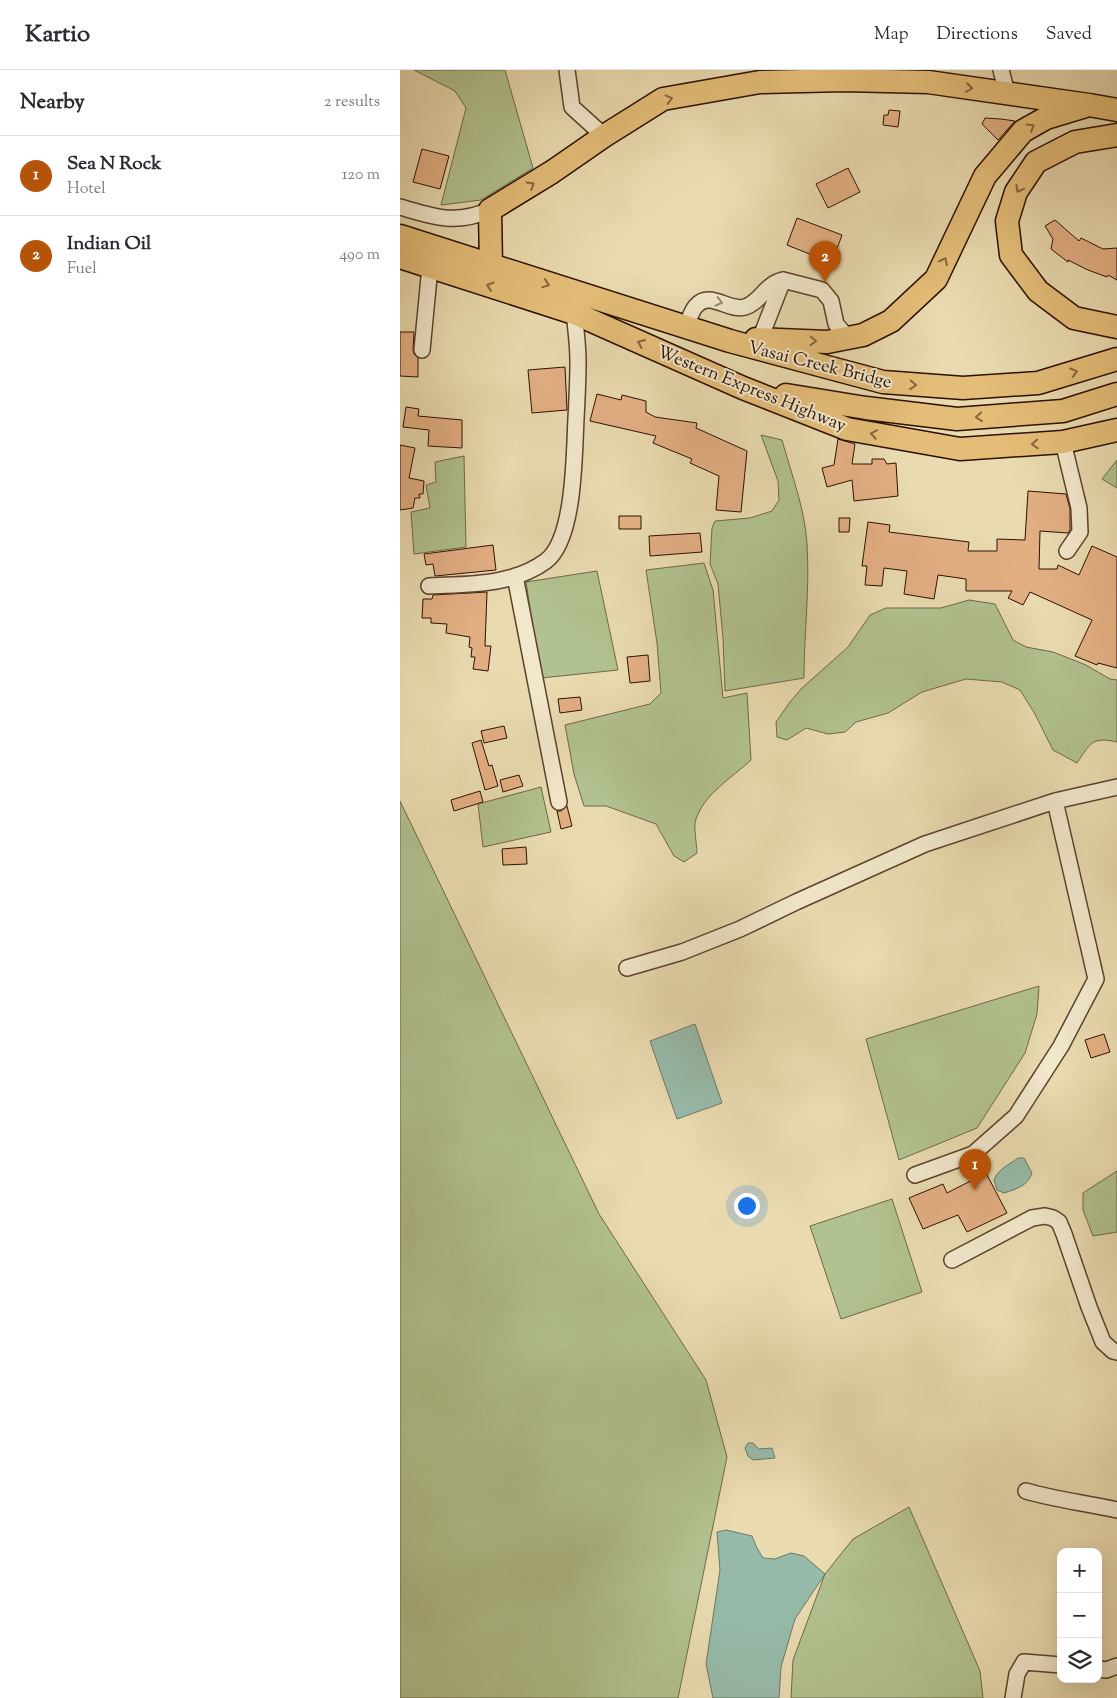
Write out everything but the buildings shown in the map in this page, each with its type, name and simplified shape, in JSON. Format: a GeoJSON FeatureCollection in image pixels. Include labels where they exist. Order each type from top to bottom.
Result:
{"type":"FeatureCollection","features":[{"type":"Feature","properties":{"kind":"highway"},"geometry":{"type":"LineString","coordinates":[[491,266],[490,210],[663,99],[760,82],[844,80],[928,82],[1117,110]]}},
{"type":"Feature","properties":{"kind":"highway"},"geometry":{"type":"LineString","coordinates":[[730,341],[760,339],[827,342],[863,335],[891,321],[936,279],[985,176],[1023,131],[1046,118],[1089,105]]}},
{"type":"Feature","properties":{"kind":"highway"},"geometry":{"type":"LineString","coordinates":[[1117,135],[1075,142],[1036,162],[1016,192],[1007,221],[1011,255],[1038,291],[1074,318],[1117,327]]}},
{"type":"Feature","properties":{"kind":"highway","name":"Western Express Highway"},"geometry":{"type":"LineString","coordinates":[[400,236],[730,341]]}},
{"type":"Feature","properties":{"kind":"highway","name":"Western Express Highway"},"geometry":{"type":"LineString","coordinates":[[400,257],[574,313],[743,388],[847,429],[960,449],[1063,442],[1117,430]]}},
{"type":"Feature","properties":{"kind":"highway","name":"Vasai Creek Bridge"},"geometry":{"type":"LineString","coordinates":[[730,341],[883,382],[963,388],[1038,383],[1117,359]]}},
{"type":"Feature","properties":{"kind":"highway"},"geometry":{"type":"LineString","coordinates":[[743,388],[866,408],[958,419],[1063,411],[1117,394]]}},
{"type":"Feature","properties":{"kind":"street"},"geometry":{"type":"LineString","coordinates":[[566,70],[572,107],[604,136]]}},
{"type":"Feature","properties":{"kind":"street"},"geometry":{"type":"LineString","coordinates":[[1001,70],[1007,93]]}},
{"type":"Feature","properties":{"kind":"street"},"geometry":{"type":"LineString","coordinates":[[400,207],[441,219],[473,217],[490,210]]}},
{"type":"Feature","properties":{"kind":"street"},"geometry":{"type":"LineString","coordinates":[[422,350],[430,267]]}},
{"type":"Feature","properties":{"kind":"street"},"geometry":{"type":"LineString","coordinates":[[760,339],[782,280]]}},
{"type":"Feature","properties":{"kind":"street"},"geometry":{"type":"LineString","coordinates":[[686,327],[696,306],[704,300],[715,300],[735,308],[744,307],[755,302],[773,282],[782,280],[822,290],[831,301],[836,324],[848,338]]}},
{"type":"Feature","properties":{"kind":"street"},"geometry":{"type":"LineString","coordinates":[[429,586],[496,582],[529,571],[548,560],[562,538],[569,513],[574,470],[578,363],[574,313]]}},
{"type":"Feature","properties":{"kind":"street"},"geometry":{"type":"LineString","coordinates":[[1063,442],[1079,508],[1080,532],[1067,551]]}},
{"type":"Feature","properties":{"kind":"street"},"geometry":{"type":"LineString","coordinates":[[515,576],[559,802]]}},
{"type":"Feature","properties":{"kind":"street"},"geometry":{"type":"LineString","coordinates":[[627,968],[682,952],[740,929],[925,844],[1055,801],[1117,787]]}},
{"type":"Feature","properties":{"kind":"street"},"geometry":{"type":"LineString","coordinates":[[915,1176],[973,1154],[1016,1116],[1061,1046],[1096,980],[1055,801]]}},
{"type":"Feature","properties":{"kind":"street"},"geometry":{"type":"LineString","coordinates":[[952,1260],[1032,1218],[1045,1216],[1053,1218],[1059,1222],[1064,1234],[1089,1307],[1104,1342],[1113,1351],[1117,1352]]}},
{"type":"Feature","properties":{"kind":"street"},"geometry":{"type":"LineString","coordinates":[[1026,1491],[1049,1498],[1088,1503],[1117,1510]]}},
{"type":"Feature","properties":{"kind":"street"},"geometry":{"type":"LineString","coordinates":[[1013,1698],[1017,1674],[1024,1662],[1057,1665]]}},
{"type":"Feature","properties":{"kind":"street"},"geometry":{"type":"LineString","coordinates":[[1102,1670],[1117,1666]]}},
{"type":"Feature","properties":{"kind":"green space"},"geometry":{"type":"Polygon","coordinates":[[[414,70],[505,70],[533,168],[481,200],[441,205],[466,108],[455,91],[414,70]]]}},
{"type":"Feature","properties":{"kind":"green space"},"geometry":{"type":"Polygon","coordinates":[[[761,435],[782,440],[804,518],[808,578],[804,678],[725,691],[718,584],[710,564],[712,528],[715,521],[750,518],[772,511],[779,500],[778,481],[761,435]]]}},
{"type":"Feature","properties":{"kind":"green space"},"geometry":{"type":"Polygon","coordinates":[[[464,456],[466,547],[414,554],[411,512],[430,508],[426,485],[436,482],[435,462],[464,456]]]}},
{"type":"Feature","properties":{"kind":"green space"},"geometry":{"type":"Polygon","coordinates":[[[1117,460],[1117,488],[1102,479],[1117,460]]]}},
{"type":"Feature","properties":{"kind":"green space"},"geometry":{"type":"Polygon","coordinates":[[[704,563],[713,590],[723,698],[747,693],[751,760],[720,786],[700,810],[695,822],[697,853],[684,862],[674,856],[656,824],[606,806],[584,806],[574,774],[565,725],[650,704],[661,693],[657,643],[646,570],[704,563]]]}},
{"type":"Feature","properties":{"kind":"green space"},"geometry":{"type":"Polygon","coordinates":[[[597,571],[618,670],[541,678],[526,582],[597,571]]]}},
{"type":"Feature","properties":{"kind":"green space"},"geometry":{"type":"Polygon","coordinates":[[[969,600],[995,604],[1013,640],[1026,647],[1053,652],[1086,665],[1110,679],[1117,680],[1117,742],[1102,740],[1092,743],[1077,763],[1053,750],[1035,714],[1020,690],[1002,682],[966,679],[922,692],[888,713],[856,722],[845,732],[828,734],[806,728],[787,740],[777,737],[776,722],[790,702],[802,688],[848,647],[870,615],[886,608],[941,608],[969,600]]]}},
{"type":"Feature","properties":{"kind":"green space"},"geometry":{"type":"Polygon","coordinates":[[[541,787],[551,832],[483,847],[478,804],[541,787]]]}},
{"type":"Feature","properties":{"kind":"green space"},"geometry":{"type":"Polygon","coordinates":[[[400,801],[599,1214],[706,1380],[727,1457],[678,1698],[400,1698],[400,801]]]}},
{"type":"Feature","properties":{"kind":"green space"},"geometry":{"type":"Polygon","coordinates":[[[1039,986],[1037,1014],[1025,1053],[977,1128],[899,1160],[866,1039],[1039,986]]]}},
{"type":"Feature","properties":{"kind":"green space"},"geometry":{"type":"Polygon","coordinates":[[[1117,1171],[1117,1232],[1093,1236],[1083,1210],[1083,1193],[1117,1171]]]}},
{"type":"Feature","properties":{"kind":"green space"},"geometry":{"type":"Polygon","coordinates":[[[892,1199],[922,1292],[841,1319],[810,1226],[892,1199]]]}},
{"type":"Feature","properties":{"kind":"green space"},"geometry":{"type":"Polygon","coordinates":[[[909,1507],[980,1671],[983,1698],[791,1698],[793,1660],[825,1574],[853,1539],[909,1507]]]}},
{"type":"Feature","properties":{"kind":"shaded area"},"geometry":{"type":"Polygon","coordinates":[[[695,1024],[722,1103],[677,1119],[650,1041],[695,1024]]]}},
{"type":"Feature","properties":{"kind":"shaded area"},"geometry":{"type":"Polygon","coordinates":[[[1018,1158],[1024,1158],[1032,1173],[1028,1181],[1004,1193],[997,1190],[994,1180],[996,1176],[1018,1158]]]}},
{"type":"Feature","properties":{"kind":"shaded area"},"geometry":{"type":"Polygon","coordinates":[[[748,1443],[753,1443],[759,1449],[772,1448],[775,1458],[753,1460],[748,1456],[745,1448],[748,1443]]]}},
{"type":"Feature","properties":{"kind":"shaded area"},"geometry":{"type":"Polygon","coordinates":[[[726,1530],[752,1536],[763,1558],[775,1559],[791,1553],[804,1556],[825,1574],[795,1619],[781,1667],[779,1698],[713,1698],[706,1664],[720,1570],[717,1532],[726,1530]]]}},
{"type":"Feature","properties":{"kind":"place","name":"Indian Oil"},"geometry":{"type":"Point","coordinates":[825,282]}},
{"type":"Feature","properties":{"kind":"place","name":"Sea N Rock"},"geometry":{"type":"Point","coordinates":[975,1190]}}]}
